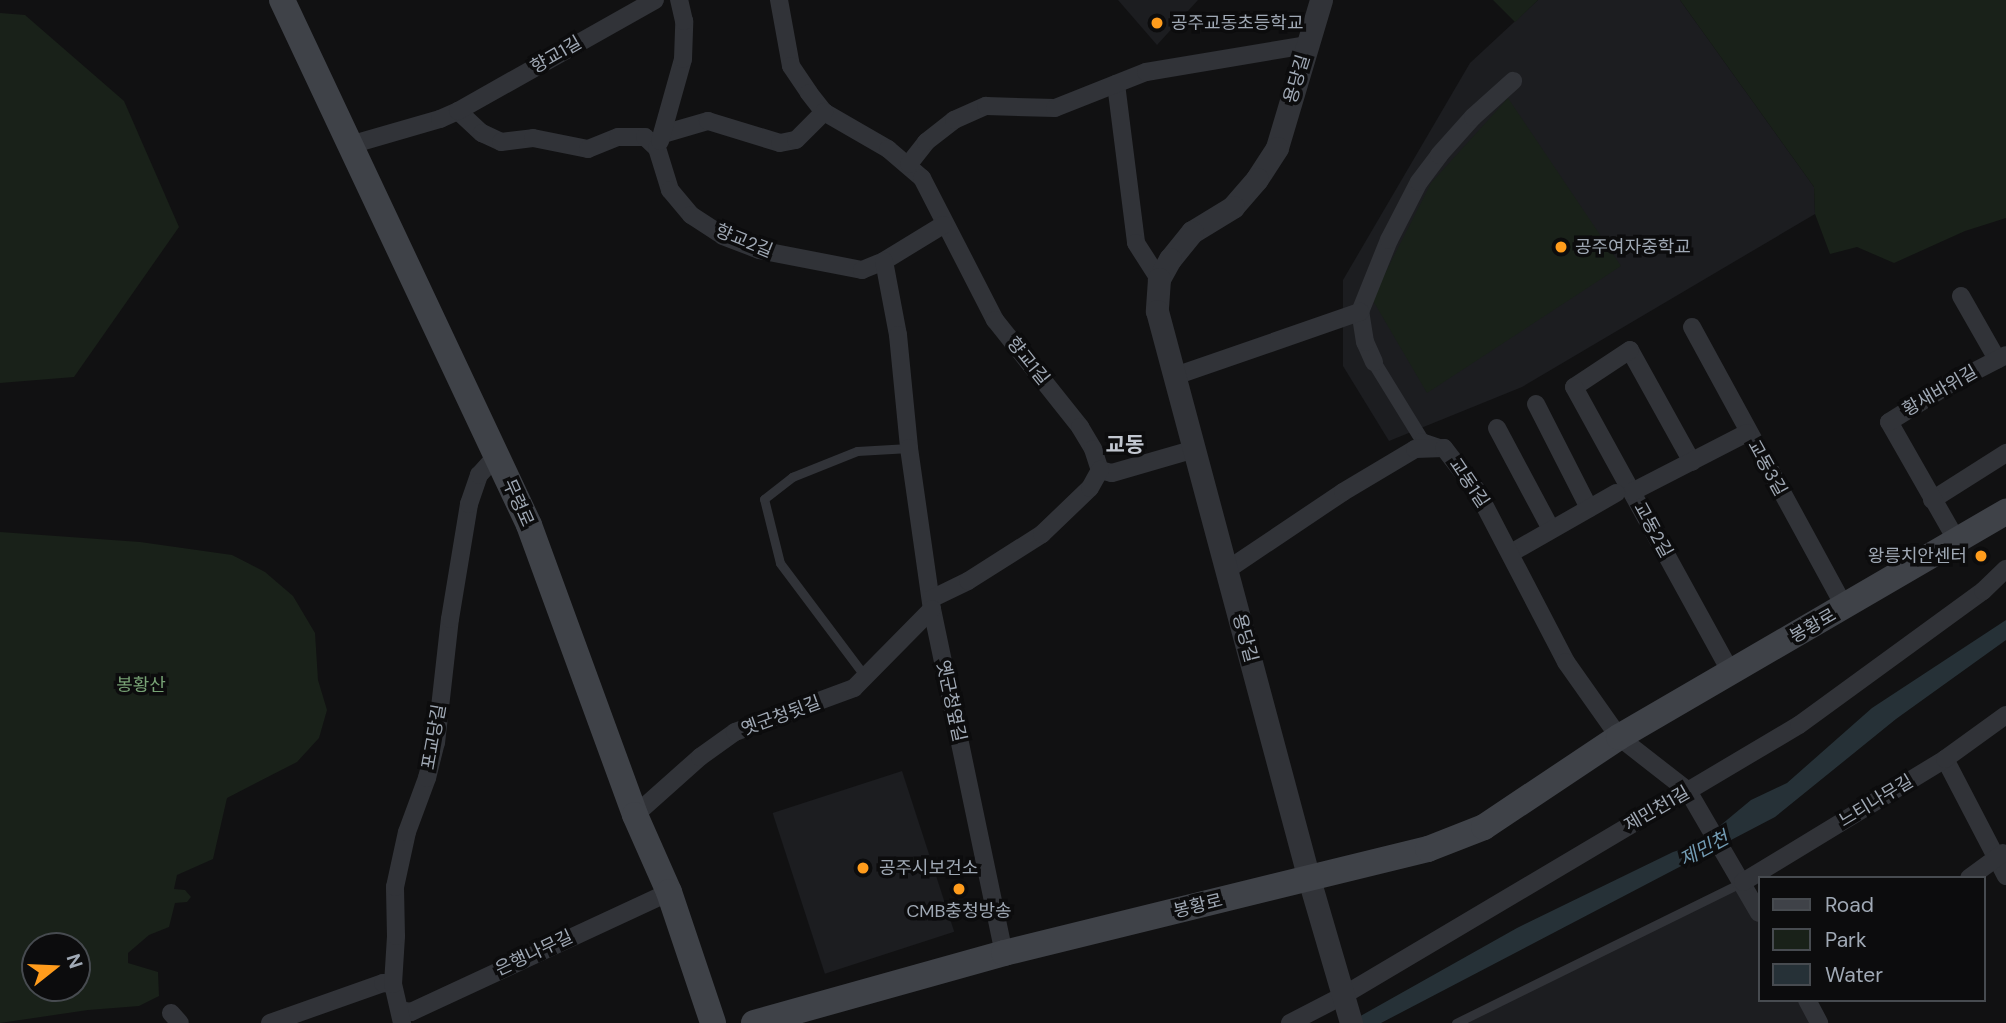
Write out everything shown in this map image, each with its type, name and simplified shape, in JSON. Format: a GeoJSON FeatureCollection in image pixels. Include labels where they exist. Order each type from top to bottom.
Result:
{"type":"FeatureCollection","features":[{"type":"Feature","properties":{"kind":"main road","name":"무령로"},"geometry":{"type":"LineString","coordinates":[[282,0],[529,525],[635,815],[669,892],[713,1023]]}},
{"type":"Feature","properties":{"kind":"main road","name":"봉황로"},"geometry":{"type":"LineString","coordinates":[[754,1023],[1004,953],[1428,849],[1484,827],[1619,737],[1732,674],[2006,512]]}},
{"type":"Feature","properties":{"kind":"street","name":"향교1길"},"geometry":{"type":"LineString","coordinates":[[458,111],[655,0]]}},
{"type":"Feature","properties":{"kind":"street"},"geometry":{"type":"LineString","coordinates":[[660,141],[683,59],[684,21],[680,0]]}},
{"type":"Feature","properties":{"kind":"street","name":"향교1길"},"geometry":{"type":"LineString","coordinates":[[779,0],[791,66],[824,112],[909,164],[922,177],[943,225],[995,320],[1080,427],[1093,449],[1100,471]]}},
{"type":"Feature","properties":{"kind":"street","name":"용당길"},"geometry":{"type":"LineString","coordinates":[[1321,0],[1277,148],[1257,179],[1233,208],[1192,232],[1170,259],[1159,279],[1157,311],[1309,879],[1351,1023]]}},
{"type":"Feature","properties":{"kind":"street"},"geometry":{"type":"LineString","coordinates":[[909,164],[926,142],[954,120],[986,106],[1055,108],[1146,72],[1308,45]]}},
{"type":"Feature","properties":{"kind":"street"},"geometry":{"type":"LineString","coordinates":[[1444,447],[1422,440],[1374,362],[1365,342],[1360,312],[1370,281],[1419,183],[1473,117],[1513,81]]}},
{"type":"Feature","properties":{"kind":"street"},"geometry":{"type":"LineString","coordinates":[[1116,83],[1136,243],[1159,279]]}},
{"type":"Feature","properties":{"kind":"street"},"geometry":{"type":"LineString","coordinates":[[350,145],[440,120],[458,111],[482,133],[501,142],[533,138],[588,149],[618,137],[645,137],[660,141],[708,121],[780,143],[796,140],[824,112]]}},
{"type":"Feature","properties":{"kind":"street","name":"향교2길"},"geometry":{"type":"LineString","coordinates":[[660,141],[670,190],[691,215],[723,236],[759,250],[862,270],[884,261],[943,225]]}},
{"type":"Feature","properties":{"kind":"street","name":"옛군청옆길"},"geometry":{"type":"LineString","coordinates":[[884,261],[898,335],[909,448],[932,603],[1004,953]]}},
{"type":"Feature","properties":{"kind":"street","name":"황새바위길"},"geometry":{"type":"LineString","coordinates":[[1957,541],[1889,422],[2001,357],[1961,296]]}},
{"type":"Feature","properties":{"kind":"street"},"geometry":{"type":"LineString","coordinates":[[1175,376],[1360,312]]}},
{"type":"Feature","properties":{"kind":"street","name":"교동3길"},"geometry":{"type":"LineString","coordinates":[[1692,327],[1747,433],[1845,608]]}},
{"type":"Feature","properties":{"kind":"street","name":"교동2길"},"geometry":{"type":"LineString","coordinates":[[1692,461],[1630,350],[1574,387],[1624,493],[1732,674]]}},
{"type":"Feature","properties":{"kind":"street"},"geometry":{"type":"LineString","coordinates":[[1536,404],[1589,508]]}},
{"type":"Feature","properties":{"kind":"street"},"geometry":{"type":"LineString","coordinates":[[1497,428],[1551,529]]}},
{"type":"Feature","properties":{"kind":"street"},"geometry":{"type":"LineString","coordinates":[[1511,553],[1589,508],[1747,433]]}},
{"type":"Feature","properties":{"kind":"street","name":"교동1길"},"geometry":{"type":"LineString","coordinates":[[1227,570],[1343,492],[1415,449],[1444,447],[1477,491],[1566,662],[1619,737]]}},
{"type":"Feature","properties":{"kind":"street"},"geometry":{"type":"LineString","coordinates":[[1100,471],[1112,473],[1195,449]]}},
{"type":"Feature","properties":{"kind":"street"},"geometry":{"type":"LineString","coordinates":[[1932,500],[2006,453]]}},
{"type":"Feature","properties":{"kind":"street","name":"포교당길"},"geometry":{"type":"LineString","coordinates":[[401,1016],[393,984],[397,936],[395,887],[407,832],[428,778],[436,743],[450,619],[469,504],[479,475],[497,455]]}},
{"type":"Feature","properties":{"kind":"street","name":"옛군청뒷길"},"geometry":{"type":"LineString","coordinates":[[635,815],[701,757],[735,732],[854,688],[932,603],[1042,534],[1090,488],[1100,471]]}},
{"type":"Feature","properties":{"kind":"street","name":"제민천1길"},"geometry":{"type":"LineString","coordinates":[[1290,1023],[1343,995],[1799,725],[1983,591],[2006,569]]}},
{"type":"Feature","properties":{"kind":"street","name":"느티나무길"},"geometry":{"type":"LineString","coordinates":[[1742,882],[1945,759],[2006,715]]}},
{"type":"Feature","properties":{"kind":"street"},"geometry":{"type":"LineString","coordinates":[[1619,737],[1688,791],[1758,911]]}},
{"type":"Feature","properties":{"kind":"street"},"geometry":{"type":"LineString","coordinates":[[1945,759],[2001,855],[2006,876]]}},
{"type":"Feature","properties":{"kind":"street"},"geometry":{"type":"LineString","coordinates":[[1972,876],[2001,855]]}},
{"type":"Feature","properties":{"kind":"street","name":"은행나무길"},"geometry":{"type":"LineString","coordinates":[[401,1016],[669,892]]}},
{"type":"Feature","properties":{"kind":"street"},"geometry":{"type":"LineString","coordinates":[[270,1023],[383,983],[393,984]]}},
{"type":"Feature","properties":{"kind":"street"},"geometry":{"type":"LineString","coordinates":[[1808,1002],[1819,1023]]}},
{"type":"Feature","properties":{"kind":"lane"},"geometry":{"type":"LineString","coordinates":[[864,675],[780,564],[764,499],[792,477],[857,451],[909,448]]}},
{"type":"Feature","properties":{"kind":"lane"},"geometry":{"type":"LineString","coordinates":[[1455,1023],[1742,882]]}},
{"type":"Feature","properties":{"kind":"shaded area","name":"공주교동초등학교"},"geometry":{"type":"Polygon","coordinates":[[[1118,0],[1198,0],[1157,45],[1118,0]]]}},
{"type":"Feature","properties":{"kind":"shaded area","name":"공주여자중학교"},"geometry":{"type":"Polygon","coordinates":[[[1538,0],[1680,0],[1814,187],[1815,214],[1522,387],[1389,441],[1343,366],[1343,280],[1470,63],[1538,0]]]}},
{"type":"Feature","properties":{"kind":"shaded area","name":"공주시보건소"},"geometry":{"type":"Polygon","coordinates":[[[902,771],[954,932],[825,974],[773,813],[902,771]]]}},
{"type":"Feature","properties":{"kind":"shaded area"},"geometry":{"type":"Polygon","coordinates":[[[1743,882],[1758,912],[1758,1002],[1805,1002],[1816,1023],[1459,1023],[1743,882]]]}},
{"type":"Feature","properties":{"kind":"green space"},"geometry":{"type":"Polygon","coordinates":[[[1493,0],[1538,0],[1515,22],[1493,0]]]}},
{"type":"Feature","properties":{"kind":"green space"},"geometry":{"type":"Polygon","coordinates":[[[1680,0],[2006,0],[2006,218],[1965,231],[1894,263],[1857,247],[1830,254],[1815,214],[1814,187],[1680,0]]]}},
{"type":"Feature","properties":{"kind":"green space"},"geometry":{"type":"Polygon","coordinates":[[[0,13],[25,15],[124,101],[179,227],[74,377],[0,383],[0,13]]]}},
{"type":"Feature","properties":{"kind":"green space"},"geometry":{"type":"Polygon","coordinates":[[[1508,98],[1621,266],[1427,393],[1372,299],[1431,183],[1508,98]]]}},
{"type":"Feature","properties":{"kind":"green space","name":"봉황산"},"geometry":{"type":"Polygon","coordinates":[[[0,532],[140,542],[232,555],[265,572],[293,596],[315,633],[318,680],[327,710],[319,738],[297,762],[227,798],[213,859],[177,875],[174,889],[185,890],[191,897],[187,902],[175,903],[169,927],[149,935],[128,953],[128,963],[158,972],[159,996],[139,1006],[88,1010],[0,1023],[0,532]]]}},
{"type":"Feature","properties":{"kind":"water","name":"제민천"},"geometry":{"type":"Polygon","coordinates":[[[2006,620],[2006,640],[1896,719],[1775,817],[1381,1023],[1348,1023],[1517,928],[1673,852],[1698,844],[1751,800],[1787,783],[1872,708],[2006,620]]]}},
{"type":"Feature","properties":{"kind":"place","name":"공주교동초등학교"},"geometry":{"type":"Point","coordinates":[1157,23]}},
{"type":"Feature","properties":{"kind":"place","name":"공주여자중학교"},"geometry":{"type":"Point","coordinates":[1561,247]}},
{"type":"Feature","properties":{"kind":"place","name":"왕릉치안센터"},"geometry":{"type":"Point","coordinates":[1981,556]}},
{"type":"Feature","properties":{"kind":"place","name":"공주시보건소"},"geometry":{"type":"Point","coordinates":[863,868]}},
{"type":"Feature","properties":{"kind":"place","name":"CMB충청방송"},"geometry":{"type":"Point","coordinates":[959,889]}},
{"type":"Feature","properties":{"kind":"district","name":"교동"},"geometry":{"type":"Point","coordinates":[1125,445]}}]}
